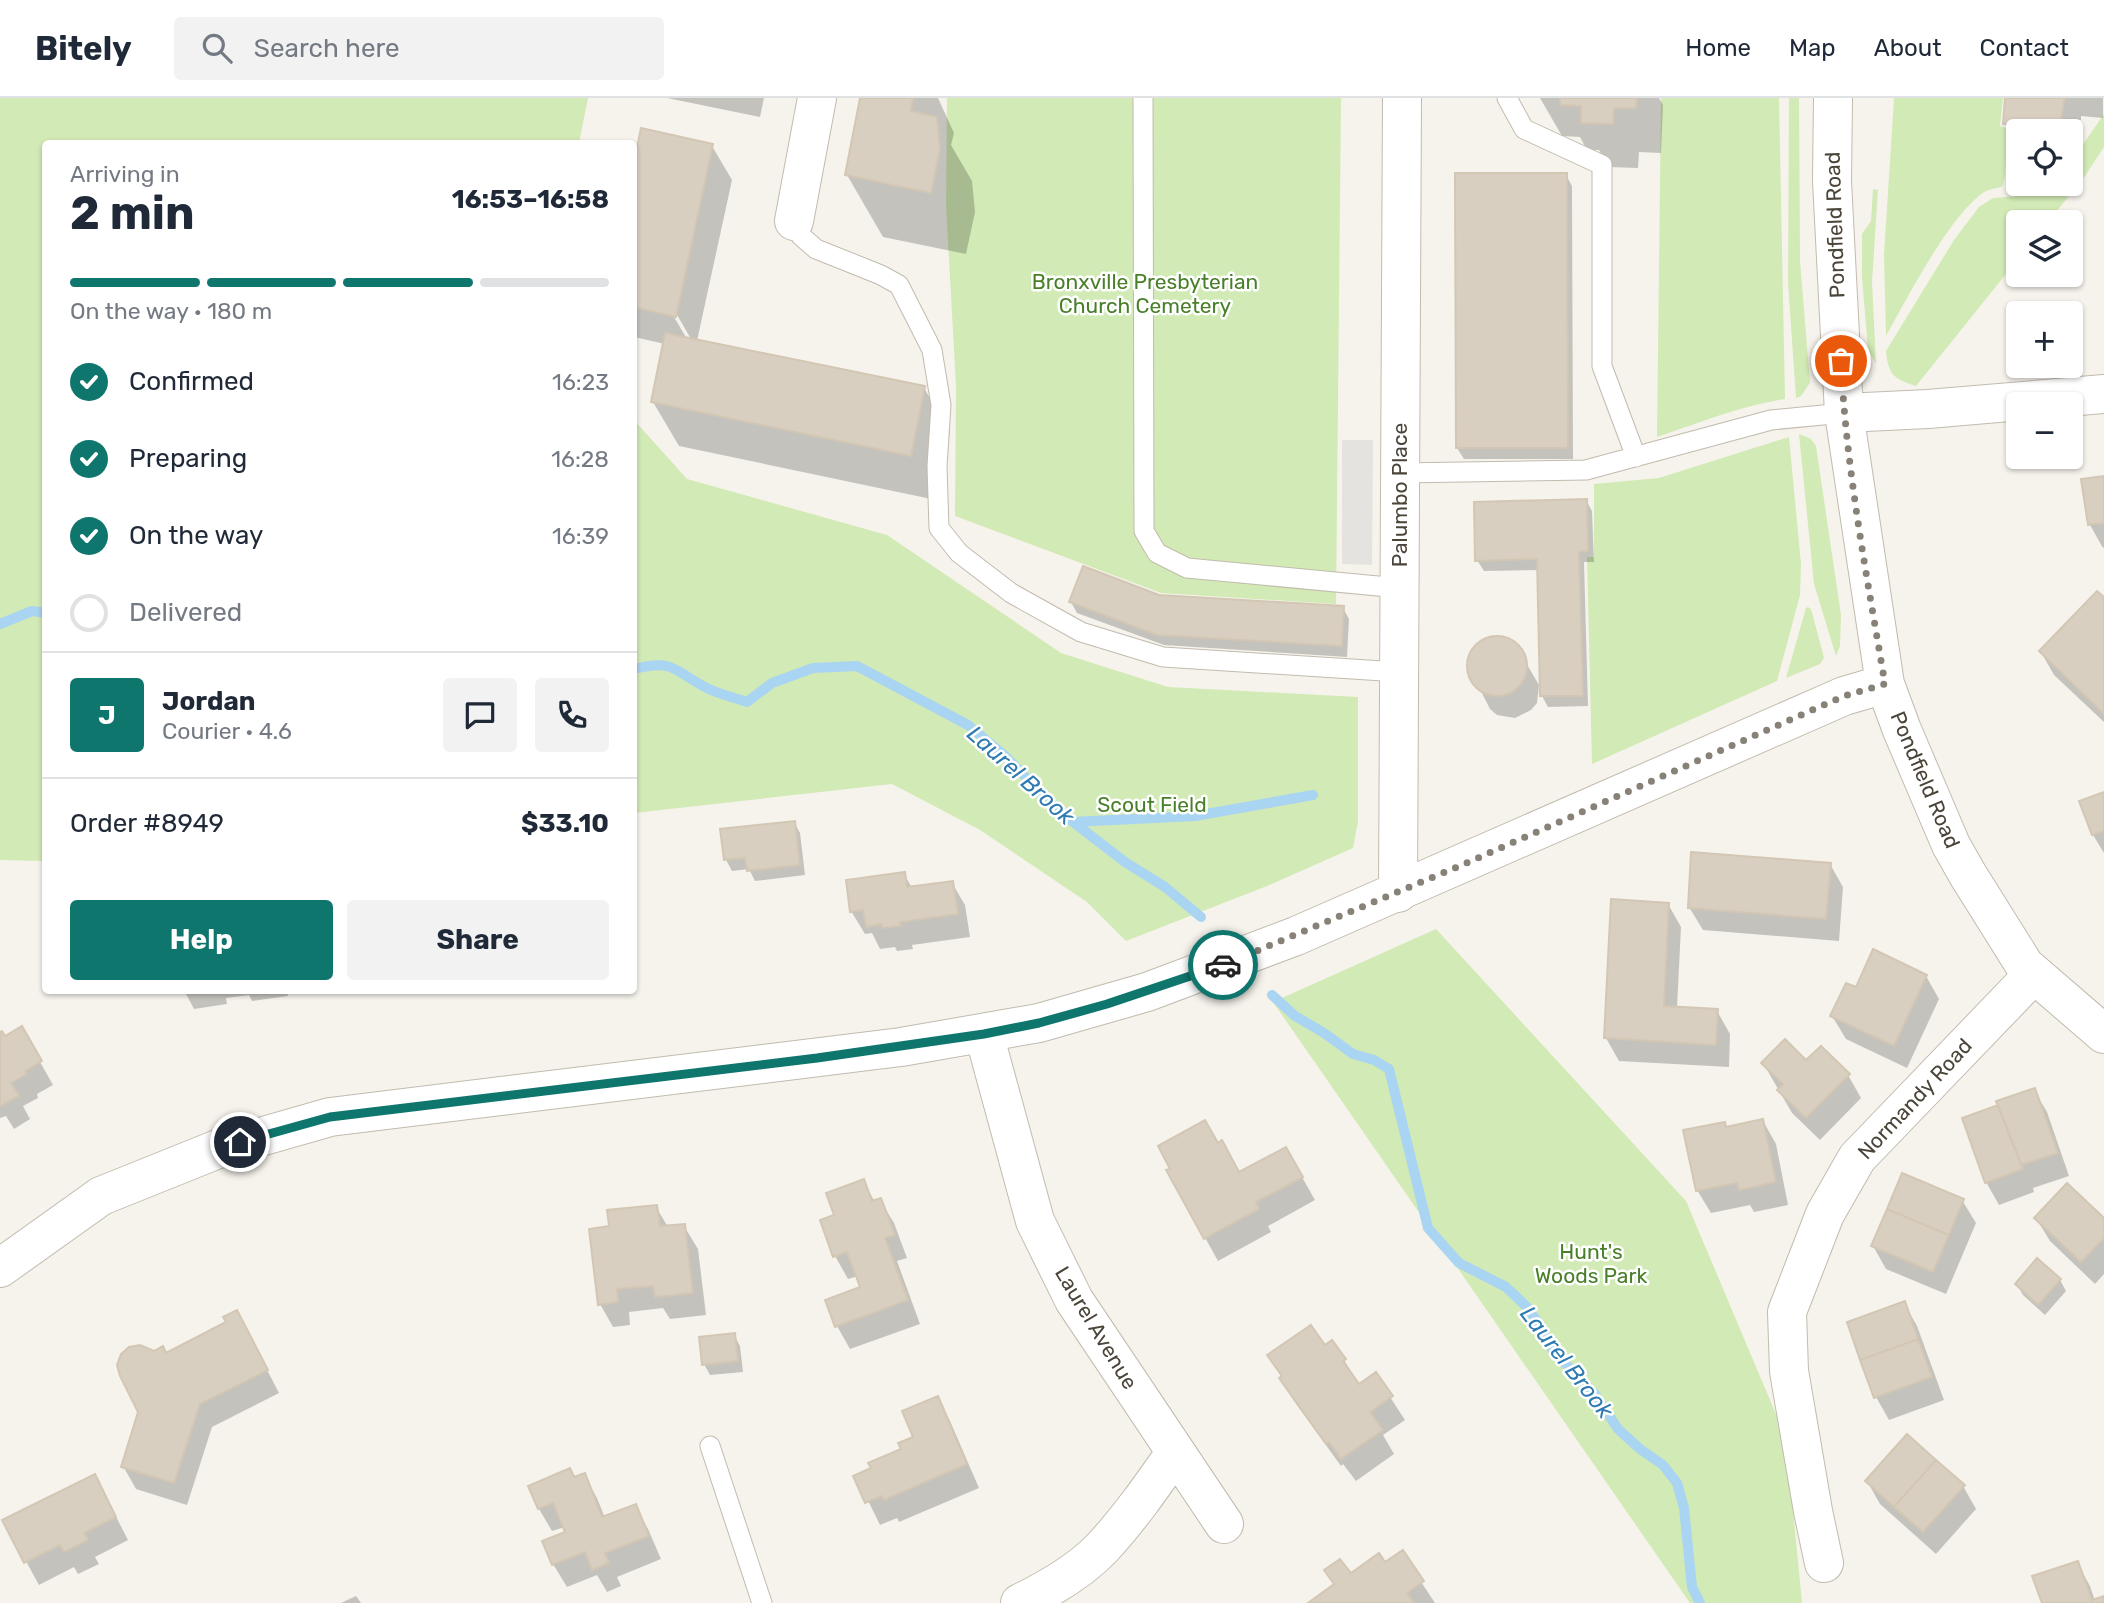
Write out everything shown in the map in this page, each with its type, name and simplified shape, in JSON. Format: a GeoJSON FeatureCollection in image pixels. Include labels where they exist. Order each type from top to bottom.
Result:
{"type":"FeatureCollection","features":[{"type":"Feature","properties":{"kind":"street"},"geometry":{"type":"LineString","coordinates":[[794,221],[817,98]]}},
{"type":"Feature","properties":{"kind":"street","name":"Palumbo Place"},"geometry":{"type":"LineString","coordinates":[[1398,893],[1402,98]]}},
{"type":"Feature","properties":{"kind":"street","name":"Pondfield Road"},"geometry":{"type":"LineString","coordinates":[[1833,98],[1832,181],[1844,412],[1885,684],[1951,845],[2025,966],[2104,1034]]}},
{"type":"Feature","properties":{"kind":"street"},"geometry":{"type":"LineString","coordinates":[[1844,412],[1928,409],[2104,394]]}},
{"type":"Feature","properties":{"kind":"street"},"geometry":{"type":"LineString","coordinates":[[0,1268],[100,1196],[218,1149],[330,1117],[817,1058],[984,1034],[1039,1023],[1147,992],[1296,936],[1833,701],[1885,684]]}},
{"type":"Feature","properties":{"kind":"street","name":"Normandy Road"},"geometry":{"type":"LineString","coordinates":[[1825,1563],[1813,1511],[1789,1371],[1787,1312],[1825,1214],[1857,1158],[2033,975]]}},
{"type":"Feature","properties":{"kind":"street","name":"Laurel Avenue"},"geometry":{"type":"LineString","coordinates":[[984,1034],[1035,1221],[1074,1300],[1224,1524]]}},
{"type":"Feature","properties":{"kind":"street"},"geometry":{"type":"LineString","coordinates":[[1020,1603],[1052,1587],[1100,1550],[1175,1453]]}},
{"type":"Feature","properties":{"kind":"lane"},"geometry":{"type":"LineString","coordinates":[[1143,98],[1144,531],[1157,553],[1186,568],[1399,587]]}},
{"type":"Feature","properties":{"kind":"lane"},"geometry":{"type":"LineString","coordinates":[[1507,98],[1524,129],[1602,165],[1602,366],[1636,457]]}},
{"type":"Feature","properties":{"kind":"lane"},"geometry":{"type":"LineString","coordinates":[[794,221],[801,236],[816,249],[899,285],[932,350],[941,405],[937,466],[939,528],[959,553],[1011,593],[1081,632],[1163,657],[1399,673]]}},
{"type":"Feature","properties":{"kind":"lane"},"geometry":{"type":"LineString","coordinates":[[1400,472],[1586,470],[1772,420],[1844,412]]}},
{"type":"Feature","properties":{"kind":"lane"},"geometry":{"type":"LineString","coordinates":[[710,1446],[762,1603]]}},
{"type":"Feature","properties":{"kind":"green space"},"geometry":{"type":"Polygon","coordinates":[[[0,98],[588,98],[580,140],[42,140],[42,861],[0,860],[0,98]]]}},
{"type":"Feature","properties":{"kind":"green space","name":"Bronxville Presbyterian Church Cemetery"},"geometry":{"type":"Polygon","coordinates":[[[947,98],[1341,98],[1336,604],[1161,593],[955,516],[956,386],[946,205],[947,98]]]}},
{"type":"Feature","properties":{"kind":"green space"},"geometry":{"type":"Polygon","coordinates":[[[1661,98],[1779,98],[1785,399],[1736,410],[1657,437],[1661,98]]]}},
{"type":"Feature","properties":{"kind":"green space"},"geometry":{"type":"Polygon","coordinates":[[[1789,98],[1799,98],[1800,261],[1810,383],[1801,396],[1796,398],[1788,283],[1789,98]]]}},
{"type":"Feature","properties":{"kind":"green space"},"geometry":{"type":"Polygon","coordinates":[[[1894,98],[2003,98],[2000,126],[2006,128],[2006,160],[2002,187],[1986,191],[1959,217],[1918,279],[1886,336],[1884,255],[1894,98]]]}},
{"type":"Feature","properties":{"kind":"green space"},"geometry":{"type":"Polygon","coordinates":[[[2104,114],[2104,147],[2083,178],[2083,144],[2104,114]]]}},
{"type":"Feature","properties":{"kind":"green space"},"geometry":{"type":"Polygon","coordinates":[[[1873,189],[1878,190],[1872,282],[1876,364],[1868,350],[1862,277],[1862,234],[1871,221],[1873,189]]]}},
{"type":"Feature","properties":{"kind":"green space"},"geometry":{"type":"Polygon","coordinates":[[[2069,196],[2058,210],[2006,210],[2006,274],[1916,386],[1902,381],[1888,366],[1886,351],[1954,240],[1979,207],[1993,198],[2069,196]]]}},
{"type":"Feature","properties":{"kind":"green space","name":"Scout Field"},"geometry":{"type":"Polygon","coordinates":[[[637,423],[687,479],[887,535],[1061,653],[1168,687],[1358,697],[1358,821],[1353,848],[1267,886],[1126,941],[1087,902],[980,830],[892,784],[637,813],[637,423]]]}},
{"type":"Feature","properties":{"kind":"green space"},"geometry":{"type":"Polygon","coordinates":[[[1799,434],[1811,439],[1816,446],[1841,615],[1840,646],[1836,656],[1814,584],[1799,434]]]}},
{"type":"Feature","properties":{"kind":"green space"},"geometry":{"type":"Polygon","coordinates":[[[1789,437],[1801,564],[1800,595],[1777,681],[1592,764],[1587,557],[1594,557],[1594,484],[1659,478],[1789,437]]]}},
{"type":"Feature","properties":{"kind":"green space"},"geometry":{"type":"Polygon","coordinates":[[[1806,608],[1811,609],[1824,658],[1820,664],[1786,678],[1806,608]]]}},
{"type":"Feature","properties":{"kind":"green space","name":"Hunt's Woods Park"},"geometry":{"type":"Polygon","coordinates":[[[1436,929],[1686,1201],[1786,1438],[1802,1603],[1690,1603],[1273,1002],[1436,929]]]}},
{"type":"Feature","properties":{"kind":"shaded area"},"geometry":{"type":"Polygon","coordinates":[[[1342,440],[1373,440],[1372,565],[1342,564],[1342,440]]]}},
{"type":"Feature","properties":{"kind":"building"},"geometry":{"type":"Polygon","coordinates":[[[860,98],[913,98],[911,111],[937,117],[940,149],[931,193],[845,175],[860,98]]]}},
{"type":"Feature","properties":{"kind":"building"},"geometry":{"type":"Polygon","coordinates":[[[1560,98],[1637,98],[1636,108],[1614,108],[1613,124],[1581,123],[1581,106],[1560,105],[1560,98]]]}},
{"type":"Feature","properties":{"kind":"building"},"geometry":{"type":"Polygon","coordinates":[[[2005,98],[2065,98],[2061,119],[2006,119],[2006,124],[2003,124],[2005,98]]]}},
{"type":"Feature","properties":{"kind":"building"},"geometry":{"type":"Polygon","coordinates":[[[641,128],[713,144],[676,317],[637,308],[637,147],[641,128]]]}},
{"type":"Feature","properties":{"kind":"building"},"geometry":{"type":"Polygon","coordinates":[[[1455,173],[1567,173],[1568,448],[1456,448],[1455,173]]]}},
{"type":"Feature","properties":{"kind":"building"},"geometry":{"type":"Polygon","coordinates":[[[665,333],[925,386],[911,456],[651,402],[665,333]]]}},
{"type":"Feature","properties":{"kind":"building"},"geometry":{"type":"Polygon","coordinates":[[[2104,476],[2104,523],[2088,525],[2081,479],[2104,476]]]}},
{"type":"Feature","properties":{"kind":"building"},"geometry":{"type":"Polygon","coordinates":[[[1587,499],[1588,551],[1579,552],[1583,696],[1540,696],[1537,559],[1475,561],[1474,502],[1587,499]]]}},
{"type":"Feature","properties":{"kind":"building"},"geometry":{"type":"Polygon","coordinates":[[[1083,566],[1159,595],[1344,606],[1342,646],[1157,635],[1069,602],[1083,566]]]}},
{"type":"Feature","properties":{"kind":"building"},"geometry":{"type":"Polygon","coordinates":[[[2097,591],[2104,597],[2104,714],[2039,651],[2097,591]]]}},
{"type":"Feature","properties":{"kind":"building"},"geometry":{"type":"Polygon","coordinates":[[[1497,636],[1514,641],[1522,649],[1527,666],[1522,683],[1514,691],[1497,696],[1480,691],[1472,683],[1467,666],[1472,649],[1480,641],[1497,636]]]}},
{"type":"Feature","properties":{"kind":"building"},"geometry":{"type":"Polygon","coordinates":[[[2104,792],[2104,831],[2092,835],[2079,801],[2104,792]]]}},
{"type":"Feature","properties":{"kind":"building"},"geometry":{"type":"Polygon","coordinates":[[[795,821],[800,865],[747,871],[745,858],[724,860],[720,829],[795,821]]]}},
{"type":"Feature","properties":{"kind":"building"},"geometry":{"type":"Polygon","coordinates":[[[1691,852],[1831,863],[1826,919],[1688,908],[1691,852]]]}},
{"type":"Feature","properties":{"kind":"building"},"geometry":{"type":"Polygon","coordinates":[[[905,872],[907,887],[953,881],[958,914],[900,922],[901,926],[882,928],[882,924],[866,927],[863,910],[850,912],[846,880],[905,872]]]}},
{"type":"Feature","properties":{"kind":"building"},"geometry":{"type":"Polygon","coordinates":[[[1611,899],[1669,903],[1664,1006],[1718,1009],[1716,1045],[1604,1038],[1611,899]]]}},
{"type":"Feature","properties":{"kind":"building"},"geometry":{"type":"Polygon","coordinates":[[[1873,949],[1927,975],[1894,1046],[1830,1016],[1846,983],[1856,987],[1873,949]]]}},
{"type":"Feature","properties":{"kind":"building"},"geometry":{"type":"Polygon","coordinates":[[[22,1026],[42,1061],[11,1083],[19,1096],[0,1106],[0,1032],[5,1036],[22,1026]]]}},
{"type":"Feature","properties":{"kind":"building"},"geometry":{"type":"Polygon","coordinates":[[[1785,1039],[1806,1060],[1821,1046],[1850,1074],[1806,1118],[1777,1090],[1783,1084],[1761,1063],[1785,1039]]]}},
{"type":"Feature","properties":{"kind":"building"},"geometry":{"type":"Polygon","coordinates":[[[2035,1088],[2058,1153],[2021,1165],[1996,1101],[2035,1088]]]}},
{"type":"Feature","properties":{"kind":"building"},"geometry":{"type":"Polygon","coordinates":[[[1998,1105],[2023,1169],[1985,1183],[1962,1118],[1998,1105]]]}},
{"type":"Feature","properties":{"kind":"building"},"geometry":{"type":"Polygon","coordinates":[[[1763,1119],[1776,1182],[1739,1190],[1737,1183],[1696,1191],[1683,1130],[1725,1122],[1726,1127],[1763,1119]]]}},
{"type":"Feature","properties":{"kind":"building"},"geometry":{"type":"Polygon","coordinates":[[[1205,1120],[1218,1143],[1222,1140],[1239,1172],[1286,1147],[1303,1177],[1256,1202],[1259,1209],[1204,1239],[1166,1170],[1170,1169],[1158,1146],[1205,1120]]]}},
{"type":"Feature","properties":{"kind":"building"},"geometry":{"type":"Polygon","coordinates":[[[1902,1173],[1964,1199],[1949,1235],[1887,1209],[1902,1173]]]}},
{"type":"Feature","properties":{"kind":"building"},"geometry":{"type":"Polygon","coordinates":[[[864,1179],[872,1201],[881,1198],[895,1235],[885,1238],[908,1300],[835,1327],[825,1300],[860,1287],[847,1252],[833,1257],[820,1220],[834,1215],[826,1193],[864,1179]]]}},
{"type":"Feature","properties":{"kind":"building"},"geometry":{"type":"Polygon","coordinates":[[[2067,1183],[2104,1218],[2104,1238],[2081,1262],[2034,1218],[2067,1183]]]}},
{"type":"Feature","properties":{"kind":"building"},"geometry":{"type":"Polygon","coordinates":[[[657,1205],[660,1226],[685,1224],[693,1293],[655,1297],[653,1286],[617,1289],[618,1302],[598,1305],[589,1229],[609,1226],[607,1210],[657,1205]]]}},
{"type":"Feature","properties":{"kind":"building"},"geometry":{"type":"Polygon","coordinates":[[[1887,1209],[1949,1235],[1933,1272],[1871,1246],[1887,1209]]]}},
{"type":"Feature","properties":{"kind":"building"},"geometry":{"type":"Polygon","coordinates":[[[2037,1258],[2061,1279],[2038,1305],[2015,1284],[2037,1258]]]}},
{"type":"Feature","properties":{"kind":"building"},"geometry":{"type":"Polygon","coordinates":[[[1905,1301],[1918,1339],[1860,1360],[1847,1322],[1905,1301]]]}},
{"type":"Feature","properties":{"kind":"building"},"geometry":{"type":"Polygon","coordinates":[[[237,1310],[268,1370],[200,1404],[174,1483],[121,1467],[138,1412],[120,1376],[117,1365],[121,1354],[129,1347],[140,1345],[154,1351],[163,1346],[166,1353],[226,1322],[223,1317],[237,1310]]]}},
{"type":"Feature","properties":{"kind":"building"},"geometry":{"type":"Polygon","coordinates":[[[1311,1325],[1325,1345],[1332,1340],[1359,1384],[1376,1372],[1393,1396],[1370,1412],[1383,1430],[1341,1459],[1329,1442],[1326,1444],[1279,1378],[1282,1376],[1267,1355],[1311,1325]]]}},
{"type":"Feature","properties":{"kind":"building"},"geometry":{"type":"Polygon","coordinates":[[[735,1333],[738,1361],[702,1365],[699,1337],[735,1333]]]}},
{"type":"Feature","properties":{"kind":"building"},"geometry":{"type":"Polygon","coordinates":[[[1918,1339],[1932,1377],[1874,1398],[1860,1360],[1918,1339]]]}},
{"type":"Feature","properties":{"kind":"building"},"geometry":{"type":"Polygon","coordinates":[[[938,1396],[967,1464],[884,1500],[882,1496],[865,1503],[853,1476],[871,1468],[868,1463],[901,1449],[898,1443],[913,1437],[902,1411],[938,1396]]]}},
{"type":"Feature","properties":{"kind":"building"},"geometry":{"type":"Polygon","coordinates":[[[1907,1434],[1936,1460],[1894,1507],[1865,1481],[1907,1434]]]}},
{"type":"Feature","properties":{"kind":"building"},"geometry":{"type":"Polygon","coordinates":[[[1936,1460],[1965,1485],[1923,1532],[1894,1507],[1936,1460]]]}},
{"type":"Feature","properties":{"kind":"building"},"geometry":{"type":"Polygon","coordinates":[[[570,1468],[574,1477],[585,1473],[602,1517],[636,1504],[649,1536],[605,1553],[609,1563],[592,1570],[585,1552],[552,1565],[542,1541],[565,1532],[553,1503],[538,1509],[528,1486],[570,1468]]]}},
{"type":"Feature","properties":{"kind":"building"},"geometry":{"type":"Polygon","coordinates":[[[95,1474],[116,1517],[84,1533],[88,1540],[64,1552],[60,1545],[24,1563],[2,1520],[95,1474]]]}},
{"type":"Feature","properties":{"kind":"building"},"geometry":{"type":"Polygon","coordinates":[[[1403,1550],[1424,1581],[1407,1593],[1414,1603],[1308,1603],[1334,1584],[1324,1570],[1340,1559],[1351,1573],[1379,1553],[1385,1562],[1403,1550]]]}},
{"type":"Feature","properties":{"kind":"building"},"geometry":{"type":"Polygon","coordinates":[[[2078,1561],[2092,1600],[2104,1596],[2104,1603],[2042,1603],[2032,1576],[2078,1561]]]}},
{"type":"Feature","properties":{"kind":"waterway","name":"Laurel Brook"},"geometry":{"type":"LineString","coordinates":[[0,624],[32,611],[42,612]]}},
{"type":"Feature","properties":{"kind":"waterway","name":"Laurel Brook"},"geometry":{"type":"LineString","coordinates":[[637,668],[666,666],[720,694],[747,702],[772,683],[813,668],[857,666],[968,725],[1004,755],[1073,822],[1125,862],[1165,887],[1201,917]]}},
{"type":"Feature","properties":{"kind":"waterway"},"geometry":{"type":"LineString","coordinates":[[1073,822],[1195,816],[1313,795]]}},
{"type":"Feature","properties":{"kind":"waterway","name":"Laurel Brook"},"geometry":{"type":"LineString","coordinates":[[1272,995],[1295,1016],[1353,1054],[1374,1060],[1389,1069],[1428,1228],[1459,1263],[1506,1287],[1526,1306],[1542,1328],[1553,1351],[1594,1393],[1618,1429],[1663,1465],[1677,1483],[1684,1508],[1692,1587],[1700,1603]]}},
{"type":"Feature","properties":{"kind":"way so far"},"geometry":{"type":"LineString","coordinates":[[1223,965],[1462,865],[1844,696],[1885,684],[1844,412],[1841,361]]}},
{"type":"Feature","properties":{"kind":"route"},"geometry":{"type":"LineString","coordinates":[[240,1142],[330,1117],[817,1058],[984,1034],[1039,1023],[1107,1004],[1223,965]]}}]}
